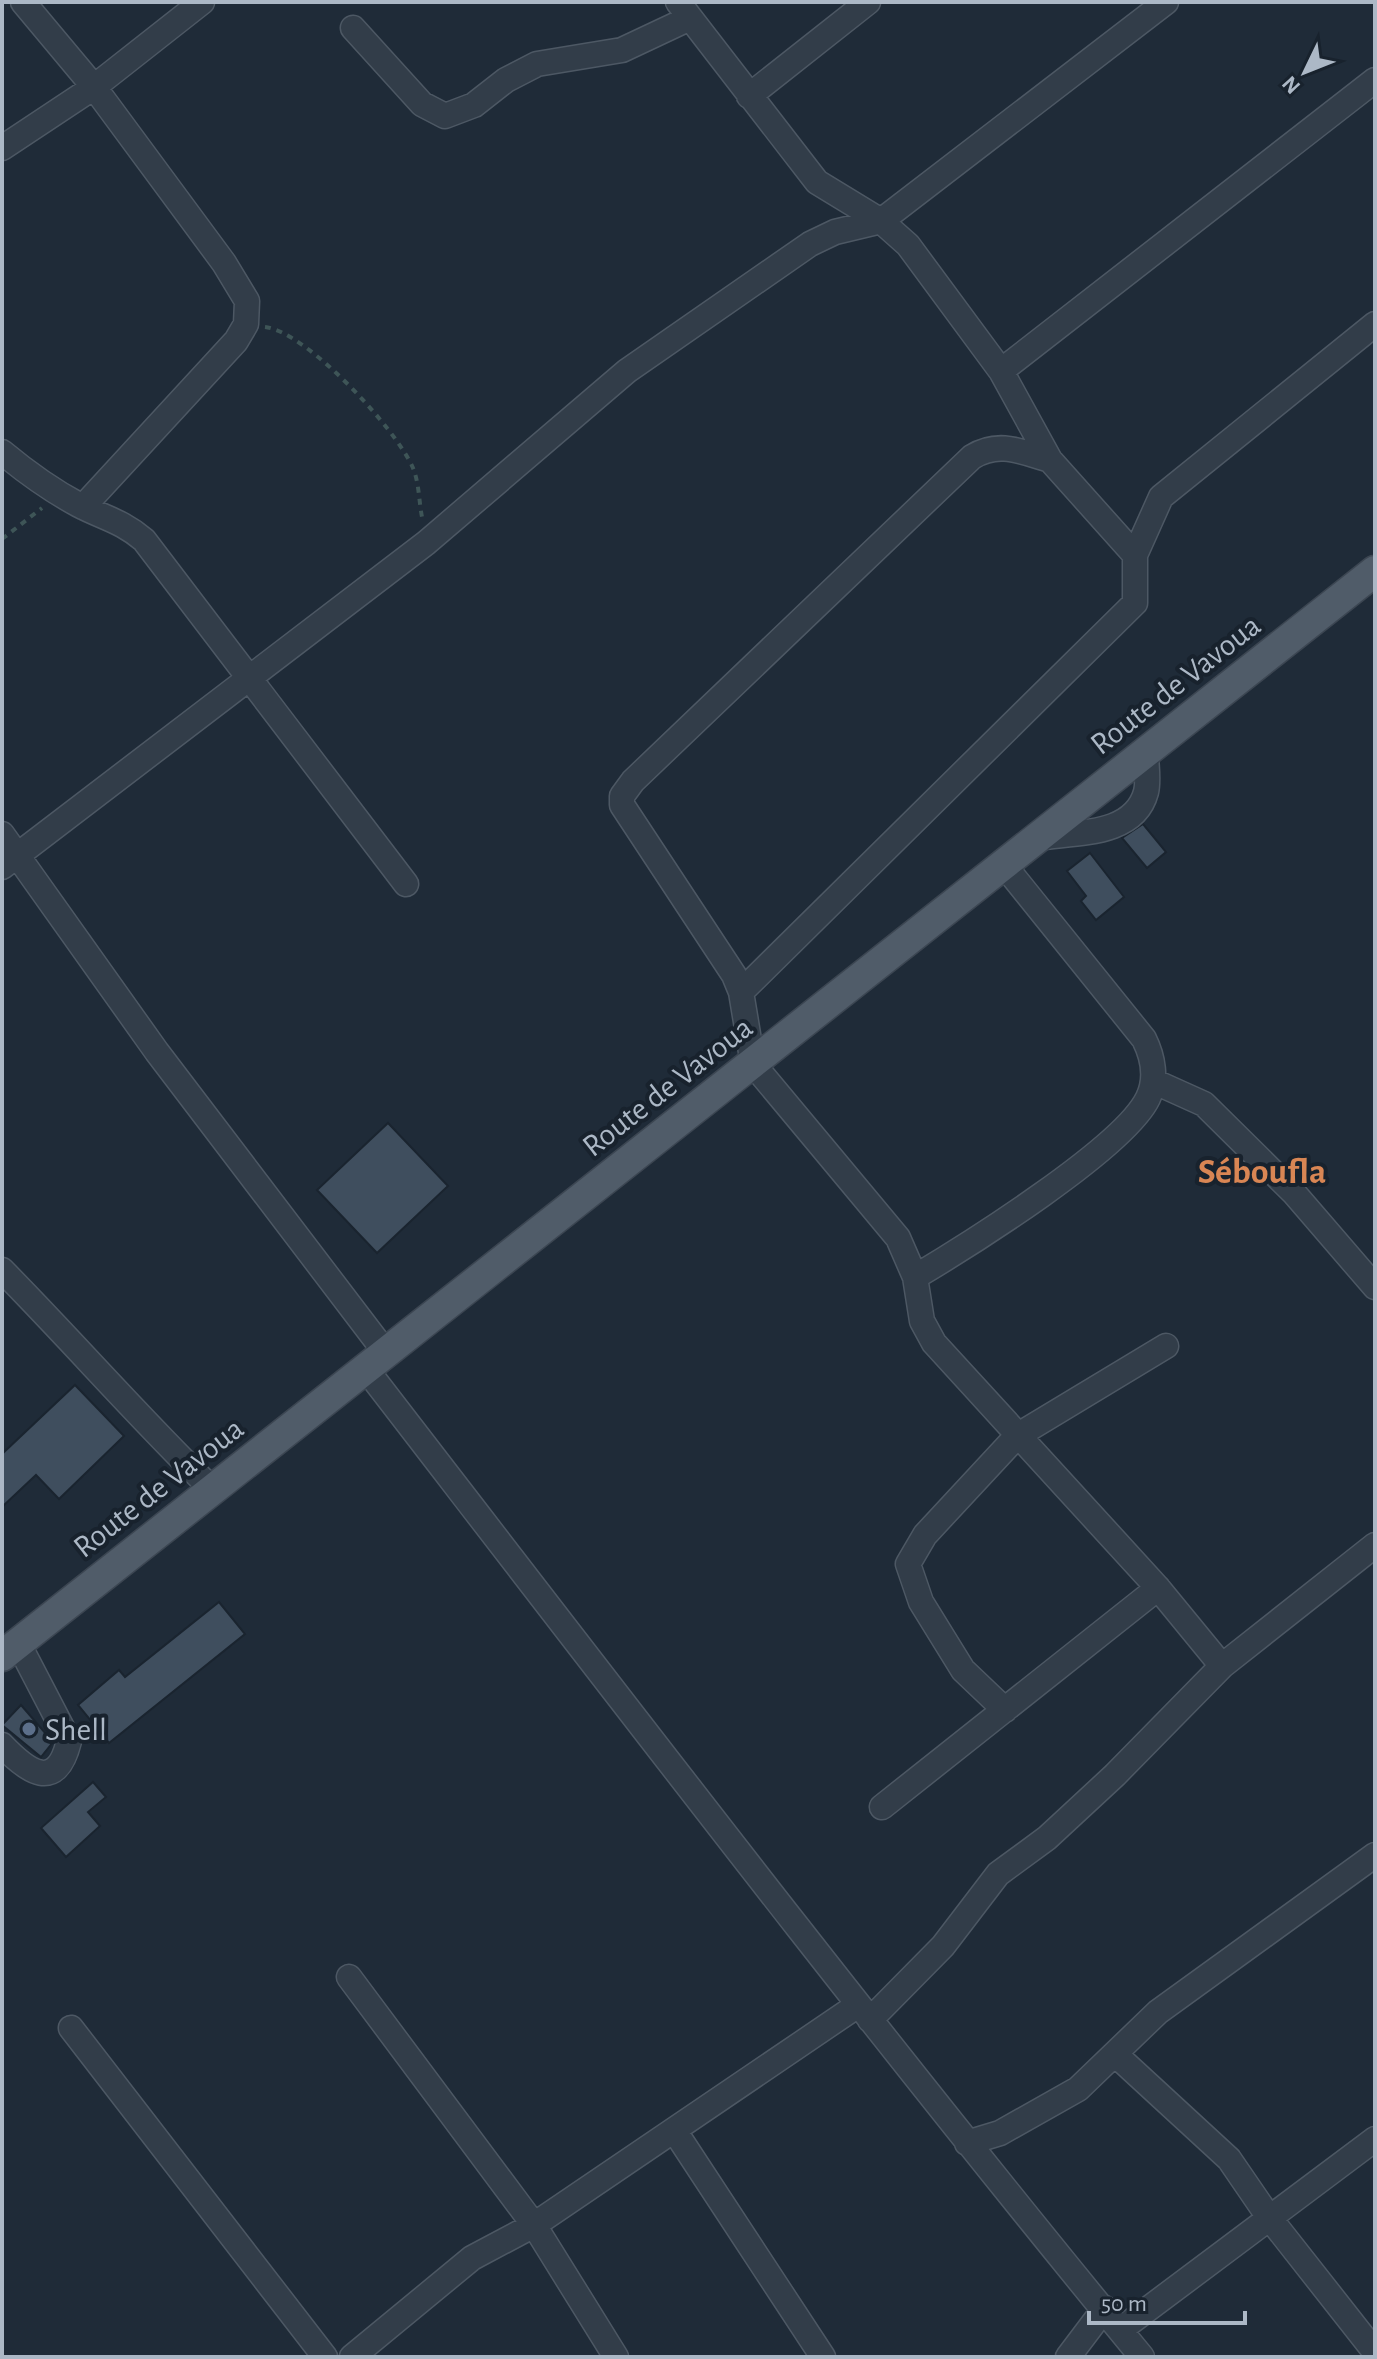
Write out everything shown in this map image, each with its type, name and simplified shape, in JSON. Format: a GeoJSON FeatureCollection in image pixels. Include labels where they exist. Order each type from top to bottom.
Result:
{"type":"FeatureCollection","features":[{"type":"Feature","properties":{"kind":"main road","name":"Route de Vavoua"},"geometry":{"type":"LineString","coordinates":[[10,1650],[1375,571]]}},
{"type":"Feature","properties":{"kind":"street"},"geometry":{"type":"LineString","coordinates":[[23,2],[94,87],[224,263],[247,301],[246,324],[236,341],[83,507]]}},
{"type":"Feature","properties":{"kind":"street"},"geometry":{"type":"LineString","coordinates":[[2,148],[94,87],[202,2]]}},
{"type":"Feature","properties":{"kind":"street"},"geometry":{"type":"LineString","coordinates":[[749,96],[868,2]]}},
{"type":"Feature","properties":{"kind":"street"},"geometry":{"type":"LineString","coordinates":[[10,861],[426,543],[627,371],[810,244],[835,232],[881,221],[1166,2]]}},
{"type":"Feature","properties":{"kind":"street"},"geometry":{"type":"LineString","coordinates":[[353,28],[422,104],[445,116],[474,105],[506,80],[537,64],[622,50],[684,10],[817,182],[881,221],[908,245],[1001,371],[1050,460],[1135,555]]}},
{"type":"Feature","properties":{"kind":"street"},"geometry":{"type":"LineString","coordinates":[[1001,371],[1375,80]]}},
{"type":"Feature","properties":{"kind":"street"},"geometry":{"type":"LineString","coordinates":[[741,992],[1135,603],[1135,555],[1146,524],[1161,497],[1375,324]]}},
{"type":"Feature","properties":{"kind":"street"},"geometry":{"type":"LineString","coordinates":[[1050,460],[999,446],[986,448],[972,457],[835,585],[622,796],[622,805],[734,975],[741,992],[753,1064],[898,1238],[915,1277],[922,1321],[934,1343],[1158,1588],[1222,1666]]}},
{"type":"Feature","properties":{"kind":"street"},"geometry":{"type":"LineString","coordinates":[[2,452],[33,478],[83,507],[124,523],[144,540],[406,884]]}},
{"type":"Feature","properties":{"kind":"street"},"geometry":{"type":"LineString","coordinates":[[1037,838],[1109,829],[1138,811],[1147,790],[1146,753]]}},
{"type":"Feature","properties":{"kind":"street"},"geometry":{"type":"LineString","coordinates":[[2,834],[10,861],[157,1052],[376,1361],[864,2012],[1142,2357]]}},
{"type":"Feature","properties":{"kind":"street"},"geometry":{"type":"LineString","coordinates":[[915,1277],[982,1236],[1116,1137],[1139,1112],[1153,1081],[1151,1054],[1144,1039],[1004,865]]}},
{"type":"Feature","properties":{"kind":"street"},"geometry":{"type":"LineString","coordinates":[[1153,1081],[1204,1104],[1294,1193],[1375,1287]]}},
{"type":"Feature","properties":{"kind":"street"},"geometry":{"type":"LineString","coordinates":[[2,1270],[65,1334],[140,1419],[213,1490]]}},
{"type":"Feature","properties":{"kind":"street"},"geometry":{"type":"LineString","coordinates":[[1005,1710],[963,1670],[921,1602],[908,1564],[925,1535],[1017,1436],[1166,1346]]}},
{"type":"Feature","properties":{"kind":"street"},"geometry":{"type":"LineString","coordinates":[[352,2357],[472,2258],[534,2225],[674,2130],[864,2012],[943,1946],[998,1874],[1047,1838],[1115,1775],[1222,1666],[1375,1545]]}},
{"type":"Feature","properties":{"kind":"street"},"geometry":{"type":"LineString","coordinates":[[882,1807],[1158,1588]]}},
{"type":"Feature","properties":{"kind":"street"},"geometry":{"type":"LineString","coordinates":[[2,1745],[28,1771],[39,1774],[53,1769],[65,1757],[69,1741],[10,1650]]}},
{"type":"Feature","properties":{"kind":"street"},"geometry":{"type":"LineString","coordinates":[[967,2143],[1000,2133],[1078,2089],[1158,2012],[1375,1855]]}},
{"type":"Feature","properties":{"kind":"street"},"geometry":{"type":"LineString","coordinates":[[349,1977],[534,2225],[616,2357]]}},
{"type":"Feature","properties":{"kind":"street"},"geometry":{"type":"LineString","coordinates":[[71,2028],[325,2357]]}},
{"type":"Feature","properties":{"kind":"street"},"geometry":{"type":"LineString","coordinates":[[1116,2055],[1229,2159],[1268,2216],[1375,2352]]}},
{"type":"Feature","properties":{"kind":"street"},"geometry":{"type":"LineString","coordinates":[[674,2130],[823,2357]]}},
{"type":"Feature","properties":{"kind":"street"},"geometry":{"type":"LineString","coordinates":[[1120,2330],[1268,2216],[1375,2139]]}},
{"type":"Feature","properties":{"kind":"street"},"geometry":{"type":"LineString","coordinates":[[1068,2357],[1105,2308]]}},
{"type":"Feature","properties":{"kind":"path"},"geometry":{"type":"LineString","coordinates":[[246,324],[276,328],[332,365],[374,414],[413,468],[426,543]]}},
{"type":"Feature","properties":{"kind":"path"},"geometry":{"type":"LineString","coordinates":[[2,539],[60,494]]}},
{"type":"Feature","properties":{"kind":"building"},"geometry":{"type":"Polygon","coordinates":[[[1143,824],[1166,852],[1147,868],[1122,838],[1143,824]]]}},
{"type":"Feature","properties":{"kind":"building"},"geometry":{"type":"Polygon","coordinates":[[[1090,853],[1124,897],[1096,920],[1081,901],[1086,896],[1067,871],[1090,853]]]}},
{"type":"Feature","properties":{"kind":"building"},"geometry":{"type":"Polygon","coordinates":[[[388,1123],[448,1186],[377,1253],[317,1190],[388,1123]]]}},
{"type":"Feature","properties":{"kind":"building"},"geometry":{"type":"Polygon","coordinates":[[[75,1385],[124,1436],[59,1499],[36,1475],[2,1507],[2,1454],[75,1385]]]}},
{"type":"Feature","properties":{"kind":"building"},"geometry":{"type":"Polygon","coordinates":[[[219,1602],[245,1634],[109,1743],[78,1705],[119,1670],[125,1677],[219,1602]]]}},
{"type":"Feature","properties":{"kind":"building"},"geometry":{"type":"Polygon","coordinates":[[[21,1705],[53,1742],[41,1757],[2,1725],[21,1705]]]}},
{"type":"Feature","properties":{"kind":"building"},"geometry":{"type":"Polygon","coordinates":[[[93,1782],[106,1797],[88,1812],[100,1826],[66,1857],[41,1828],[93,1782]]]}},
{"type":"Feature","properties":{"kind":"place","name":"Shell"},"geometry":{"type":"Point","coordinates":[29,1729]}},
{"type":"Feature","properties":{"kind":"district","name":"Séboufla"},"geometry":{"type":"Point","coordinates":[1262,1170]}}]}
